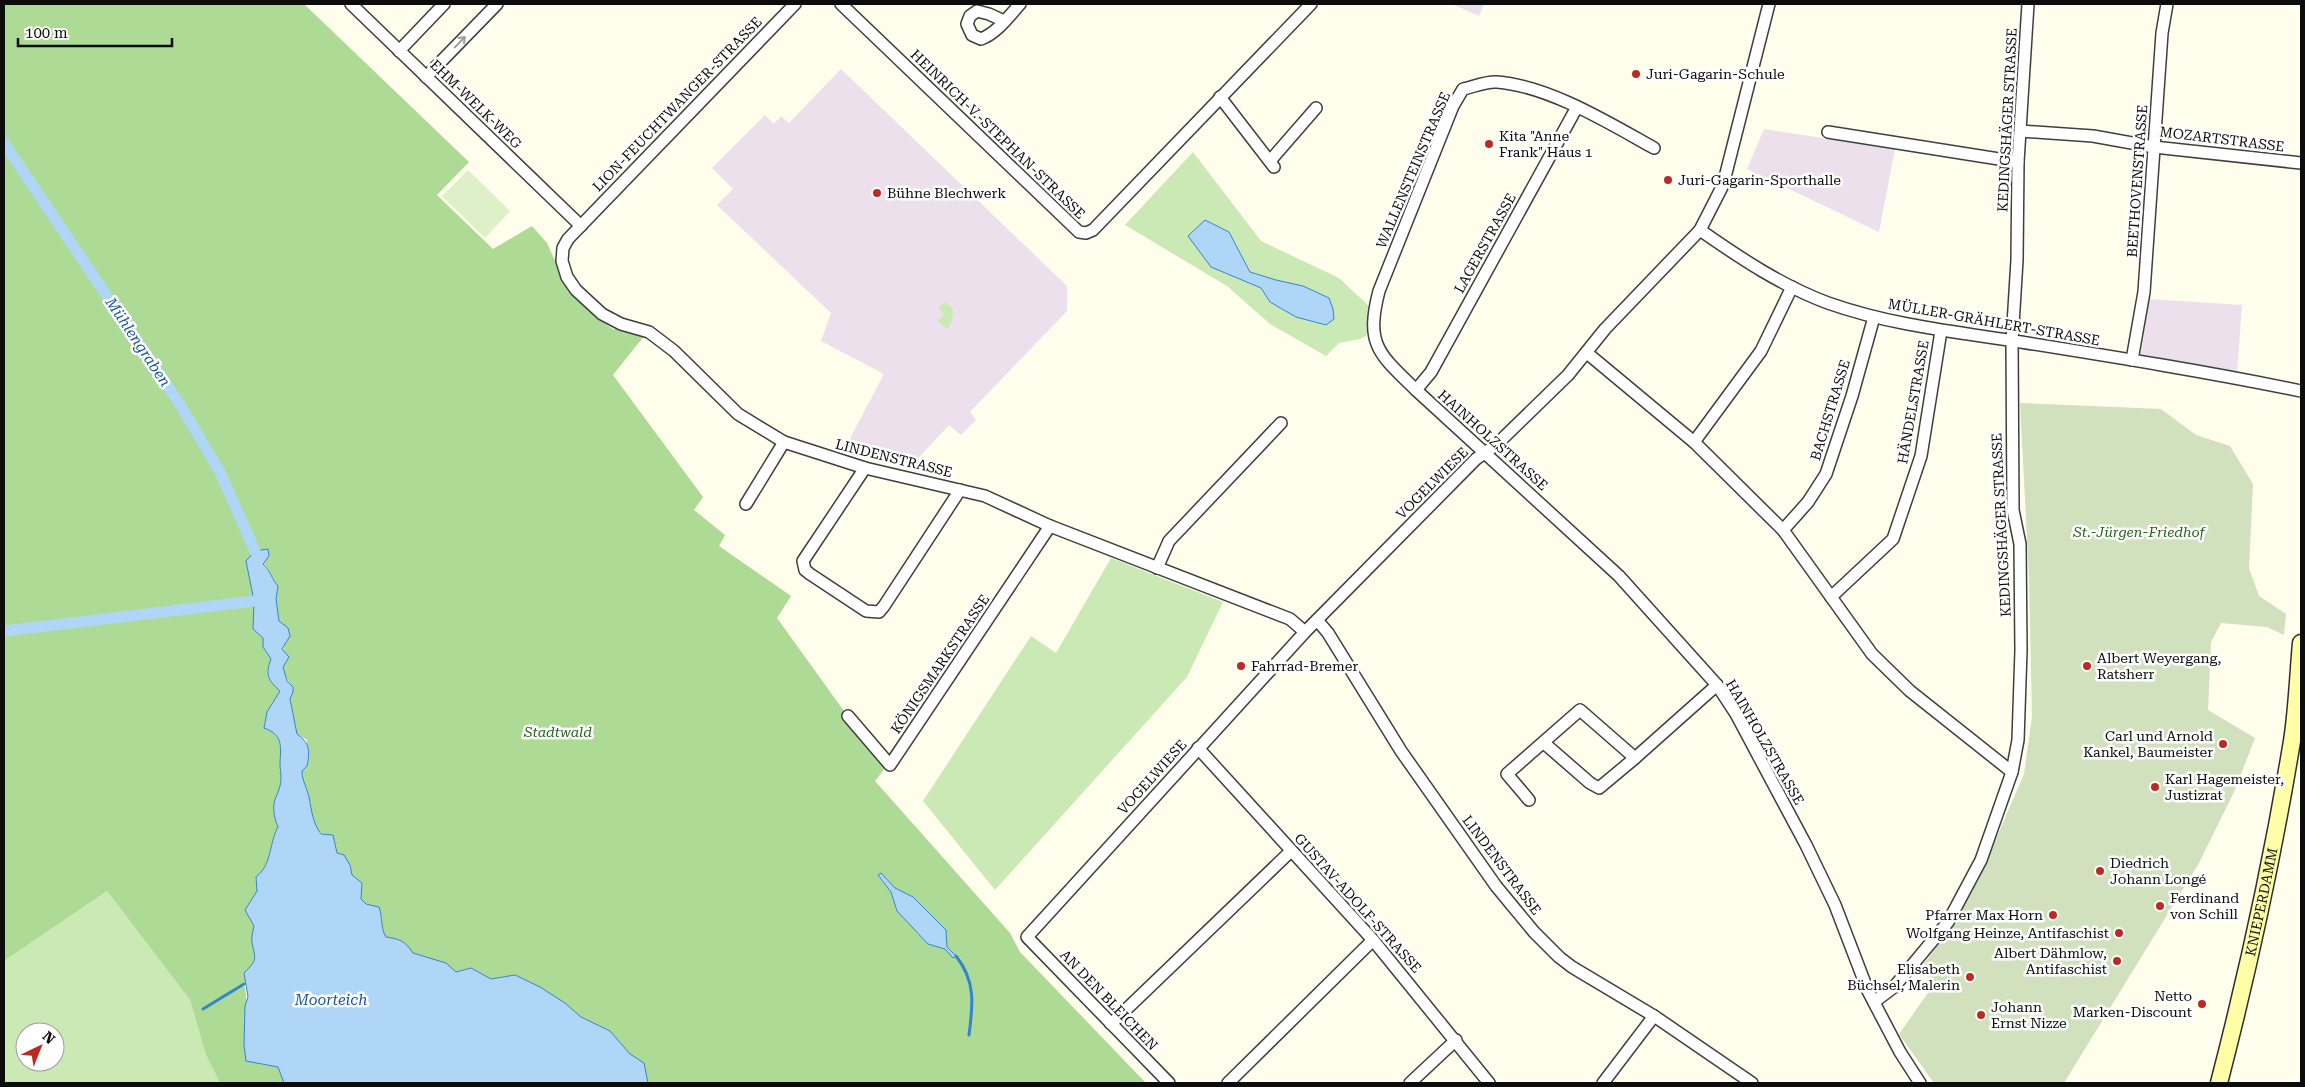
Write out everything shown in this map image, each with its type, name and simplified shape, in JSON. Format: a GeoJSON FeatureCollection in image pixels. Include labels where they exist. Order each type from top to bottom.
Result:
{"type":"FeatureCollection","features":[{"type":"Feature","properties":{"kind":"main road","name":"KNIEPERDAMM"},"geometry":{"type":"LineString","coordinates":[[2219,1083],[2254,938],[2298,718],[2301,643]]}},
{"type":"Feature","properties":{"kind":"street","name":"EHM-WELK-WEG"},"geometry":{"type":"LineString","coordinates":[[351,4],[581,226]]}},
{"type":"Feature","properties":{"kind":"street"},"geometry":{"type":"LineString","coordinates":[[399,51],[444,4]]}},
{"type":"Feature","properties":{"kind":"street"},"geometry":{"type":"LineString","coordinates":[[426,77],[496,4]]}},
{"type":"Feature","properties":{"kind":"street","name":"LION-FEUCHTWANGER-STRASSE"},"geometry":{"type":"LineString","coordinates":[[581,226],[795,4]]}},
{"type":"Feature","properties":{"kind":"street","name":"HEINRICH-V.-STEPHAN-STRASSE"},"geometry":{"type":"LineString","coordinates":[[841,4],[1079,232],[1093,230],[1311,4]]}},
{"type":"Feature","properties":{"kind":"street"},"geometry":{"type":"LineString","coordinates":[[1004,21],[1020,4]]}},
{"type":"Feature","properties":{"kind":"street","name":"VOGELWIESE"},"geometry":{"type":"LineString","coordinates":[[1027,937],[1305,632],[1484,452],[1496,445],[1587,354],[1605,329],[1700,230],[1723,185],[1769,4]]}},
{"type":"Feature","properties":{"kind":"street","name":"KEDINGSHÄGER STRASSE"},"geometry":{"type":"LineString","coordinates":[[1874,1002],[1894,987],[1948,922],[1982,860],[2012,772],[2018,740],[2021,650],[2020,544],[2013,510],[2012,341],[2017,260],[2018,162],[2028,4]]}},
{"type":"Feature","properties":{"kind":"street","name":"BEETHOVENSTRASSE"},"geometry":{"type":"LineString","coordinates":[[2132,360],[2144,292],[2162,34],[2166,4]]}},
{"type":"Feature","properties":{"kind":"street","name":"WALLENSTEINSTRASSE"},"geometry":{"type":"LineString","coordinates":[[1416,390],[1379,349],[1373,334],[1373,320],[1379,291],[1453,106],[1463,89],[1495,81],[1523,86],[1577,107],[1654,148]]}},
{"type":"Feature","properties":{"kind":"street"},"geometry":{"type":"LineString","coordinates":[[1220,97],[1272,164],[1316,108]]}},
{"type":"Feature","properties":{"kind":"street","name":"LAGERSTRASSE"},"geometry":{"type":"LineString","coordinates":[[1416,390],[1431,372],[1577,107]]}},
{"type":"Feature","properties":{"kind":"street","name":"MOZARTSTRASSE"},"geometry":{"type":"LineString","coordinates":[[2021,131],[2093,136],[2154,147],[2301,164]]}},
{"type":"Feature","properties":{"kind":"street"},"geometry":{"type":"LineString","coordinates":[[1828,132],[2018,162]]}},
{"type":"Feature","properties":{"kind":"street","name":"LINDENSTRASSE"},"geometry":{"type":"LineString","coordinates":[[581,226],[568,239],[563,248],[562,261],[572,286],[602,314],[621,324],[649,332],[674,351],[738,414],[784,442],[865,468],[985,496],[1050,526],[1290,619],[1305,632]]}},
{"type":"Feature","properties":{"kind":"street","name":"MÜLLER-GRÄHLERT-STRASSE"},"geometry":{"type":"LineString","coordinates":[[1700,230],[1734,254],[1792,287],[1828,303],[1874,316],[1941,331],[2132,360],[2301,391]]}},
{"type":"Feature","properties":{"kind":"street"},"geometry":{"type":"LineString","coordinates":[[1694,442],[1761,351],[1792,287]]}},
{"type":"Feature","properties":{"kind":"street","name":"BACHSTRASSE"},"geometry":{"type":"LineString","coordinates":[[1783,530],[1808,502],[1826,474],[1849,404],[1874,316]]}},
{"type":"Feature","properties":{"kind":"street","name":"HÄNDELSTRASSE"},"geometry":{"type":"LineString","coordinates":[[1831,597],[1893,539],[1921,456],[1941,331]]}},
{"type":"Feature","properties":{"kind":"street"},"geometry":{"type":"LineString","coordinates":[[1587,354],[1694,442],[1783,530],[1872,654],[1932,709],[2012,772]]}},
{"type":"Feature","properties":{"kind":"street","name":"HAINHOLZSTRASSE"},"geometry":{"type":"LineString","coordinates":[[1416,390],[1618,576],[1717,685],[1736,714],[1806,845],[1835,905],[1874,1002],[1920,1083]]}},
{"type":"Feature","properties":{"kind":"street"},"geometry":{"type":"LineString","coordinates":[[1157,568],[1169,541],[1281,423]]}},
{"type":"Feature","properties":{"kind":"street"},"geometry":{"type":"LineString","coordinates":[[746,504],[784,442]]}},
{"type":"Feature","properties":{"kind":"street"},"geometry":{"type":"LineString","coordinates":[[865,468],[803,561],[805,570],[810,574],[866,611],[879,612],[884,606],[960,490]]}},
{"type":"Feature","properties":{"kind":"street","name":"KÖNIGSMARKSTRASSE"},"geometry":{"type":"LineString","coordinates":[[848,716],[890,765],[1050,526]]}},
{"type":"Feature","properties":{"kind":"street","name":"LINDENSTRASSE"},"geometry":{"type":"LineString","coordinates":[[1317,620],[1328,633],[1401,751],[1496,886],[1534,932],[1572,967],[1654,1016],[1752,1083]]}},
{"type":"Feature","properties":{"kind":"street"},"geometry":{"type":"LineString","coordinates":[[1544,743],[1590,783],[1599,788],[1717,685]]}},
{"type":"Feature","properties":{"kind":"street"},"geometry":{"type":"LineString","coordinates":[[1529,800],[1507,774],[1580,710],[1635,758]]}},
{"type":"Feature","properties":{"kind":"street","name":"GUSTAV-ADOLF-STRASSE"},"geometry":{"type":"LineString","coordinates":[[1198,748],[1374,940],[1489,1083]]}},
{"type":"Feature","properties":{"kind":"street"},"geometry":{"type":"LineString","coordinates":[[1111,1024],[1291,851]]}},
{"type":"Feature","properties":{"kind":"street","name":"AN DEN BLEICHEN"},"geometry":{"type":"LineString","coordinates":[[1027,937],[1169,1083]]}},
{"type":"Feature","properties":{"kind":"street"},"geometry":{"type":"LineString","coordinates":[[1228,1083],[1374,940]]}},
{"type":"Feature","properties":{"kind":"street"},"geometry":{"type":"LineString","coordinates":[[1603,1083],[1654,1016]]}},
{"type":"Feature","properties":{"kind":"street"},"geometry":{"type":"LineString","coordinates":[[1410,1083],[1456,1040]]}},
{"type":"Feature","properties":{"kind":"shaded area"},"geometry":{"type":"Polygon","coordinates":[[[1452,4],[1484,4],[1479,16],[1452,4]]]}},
{"type":"Feature","properties":{"kind":"shaded area"},"geometry":{"type":"Polygon","coordinates":[[[841,69],[1067,286],[1067,311],[970,412],[976,420],[961,435],[949,425],[911,466],[845,448],[884,374],[821,341],[831,313],[717,205],[733,189],[712,168],[765,115],[774,124],[781,116],[789,123],[841,69]]]}},
{"type":"Feature","properties":{"kind":"shaded area"},"geometry":{"type":"Polygon","coordinates":[[[1764,129],[1895,149],[1879,232],[1747,169],[1764,129]]]}},
{"type":"Feature","properties":{"kind":"shaded area"},"geometry":{"type":"Polygon","coordinates":[[[2149,299],[2242,305],[2237,373],[2141,355],[2149,299]]]}},
{"type":"Feature","properties":{"kind":"green space","name":"Stadtwald"},"geometry":{"type":"Polygon","coordinates":[[[4,4],[304,4],[469,162],[437,195],[493,249],[532,226],[547,243],[567,287],[595,317],[613,329],[641,333],[644,336],[613,375],[703,497],[694,510],[725,535],[719,546],[791,596],[777,618],[885,768],[875,781],[1010,933],[1020,952],[1146,1083],[648,1083],[643,1063],[630,1054],[610,1031],[581,1017],[565,1003],[515,975],[491,979],[471,968],[456,972],[445,964],[412,953],[395,939],[386,937],[381,929],[382,916],[360,899],[362,883],[352,875],[350,865],[337,853],[332,840],[320,831],[312,817],[309,797],[302,774],[302,770],[307,766],[307,740],[297,734],[290,699],[293,687],[288,681],[283,666],[284,643],[288,628],[279,621],[276,599],[278,586],[263,563],[269,556],[268,549],[246,561],[254,601],[253,629],[263,638],[263,647],[271,659],[268,677],[280,691],[267,712],[264,727],[275,734],[280,743],[281,781],[274,807],[274,816],[278,827],[268,860],[256,877],[257,891],[245,910],[254,926],[252,941],[256,954],[244,984],[247,1007],[244,1045],[263,1065],[278,1066],[284,1083],[220,1083],[206,1055],[190,1000],[107,891],[4,961],[4,4]],[[878,876],[891,892],[897,911],[928,944],[945,949],[953,957],[956,956],[947,947],[946,930],[913,897],[895,888],[878,876]]]}},
{"type":"Feature","properties":{"kind":"green space"},"geometry":{"type":"Polygon","coordinates":[[[1193,152],[1261,241],[1339,278],[1370,307],[1369,329],[1366,336],[1339,343],[1326,356],[1270,324],[1227,286],[1125,225],[1193,152]],[[1229,232],[1241,278],[1261,288],[1270,302],[1296,317],[1276,280],[1250,272],[1229,232]]]}},
{"type":"Feature","properties":{"kind":"green space"},"geometry":{"type":"Polygon","coordinates":[[[468,170],[510,211],[485,238],[442,196],[468,170]]]}},
{"type":"Feature","properties":{"kind":"green space"},"geometry":{"type":"Polygon","coordinates":[[[945,302],[953,309],[952,321],[947,329],[938,321],[944,314],[938,308],[945,302]]]}},
{"type":"Feature","properties":{"kind":"green space","name":"St.-Jürgen-Friedhof"},"geometry":{"type":"Polygon","coordinates":[[[2020,403],[2161,409],[2196,435],[2230,446],[2253,484],[2249,568],[2259,596],[2286,614],[2284,635],[2267,627],[2221,623],[2211,642],[2208,710],[2255,738],[2234,792],[2199,863],[2064,1083],[1934,1083],[1899,1034],[1935,983],[1919,971],[1952,925],[1986,862],[2024,774],[2032,717],[2029,576],[2020,403]]]}},
{"type":"Feature","properties":{"kind":"green space"},"geometry":{"type":"Polygon","coordinates":[[[1111,558],[1223,602],[1187,677],[995,890],[923,801],[1031,636],[1056,653],[1111,558]]]}},
{"type":"Feature","properties":{"kind":"green space"},"geometry":{"type":"Polygon","coordinates":[[[107,891],[190,1000],[206,1055],[220,1083],[4,1083],[4,961],[107,891]]]}},
{"type":"Feature","properties":{"kind":"water"},"geometry":{"type":"Polygon","coordinates":[[[1205,220],[1229,232],[1250,272],[1303,286],[1329,298],[1334,319],[1326,325],[1296,317],[1270,302],[1261,288],[1211,267],[1188,236],[1205,220]]]}},
{"type":"Feature","properties":{"kind":"water","name":"Moorteich"},"geometry":{"type":"Polygon","coordinates":[[[268,549],[269,556],[263,564],[278,586],[276,599],[279,621],[288,628],[290,636],[282,649],[289,657],[283,667],[287,681],[293,687],[290,699],[297,734],[307,744],[308,748],[307,766],[302,771],[302,775],[314,821],[321,834],[333,835],[337,853],[344,855],[350,865],[352,875],[362,883],[361,899],[366,904],[379,907],[386,937],[402,941],[413,953],[446,963],[456,972],[471,968],[491,979],[515,975],[540,987],[565,1003],[581,1017],[610,1031],[630,1054],[644,1063],[648,1083],[284,1083],[278,1067],[246,1061],[244,1045],[245,1006],[248,997],[244,973],[255,957],[252,941],[254,926],[245,910],[257,891],[256,877],[268,860],[278,827],[274,816],[274,807],[281,781],[280,743],[275,734],[264,728],[267,712],[280,691],[269,677],[268,669],[271,659],[263,647],[263,638],[253,629],[254,601],[246,561],[255,551],[268,549]]]}},
{"type":"Feature","properties":{"kind":"water"},"geometry":{"type":"Polygon","coordinates":[[[881,873],[895,888],[913,897],[946,930],[947,947],[956,956],[953,958],[945,949],[928,944],[897,911],[891,892],[878,875],[881,873]]]}},
{"type":"Feature","properties":{"kind":"waterway","name":"Mühlengraben"},"geometry":{"type":"LineString","coordinates":[[4,143],[179,403],[220,472],[255,551]]}},
{"type":"Feature","properties":{"kind":"waterway"},"geometry":{"type":"LineString","coordinates":[[4,631],[254,601]]}},
{"type":"Feature","properties":{"kind":"waterway"},"geometry":{"type":"LineString","coordinates":[[956,956],[970,984],[972,1003],[969,1035]]}},
{"type":"Feature","properties":{"kind":"waterway"},"geometry":{"type":"LineString","coordinates":[[203,1009],[244,984]]}},
{"type":"Feature","properties":{"kind":"place","name":"Juri-Gagarin-Schule"},"geometry":{"type":"Point","coordinates":[1636,74]}},
{"type":"Feature","properties":{"kind":"place","name":"Kita \"Anne Frank\" Haus 1"},"geometry":{"type":"Point","coordinates":[1489,144]}},
{"type":"Feature","properties":{"kind":"place","name":"Juri-Gagarin-Sporthalle"},"geometry":{"type":"Point","coordinates":[1668,180]}},
{"type":"Feature","properties":{"kind":"place","name":"Bühne Blechwerk"},"geometry":{"type":"Point","coordinates":[877,193]}},
{"type":"Feature","properties":{"kind":"place","name":"Fahrrad-Bremer"},"geometry":{"type":"Point","coordinates":[1241,666]}},
{"type":"Feature","properties":{"kind":"place","name":"Albert Weyergang, Ratsherr"},"geometry":{"type":"Point","coordinates":[2087,666]}},
{"type":"Feature","properties":{"kind":"place","name":"Carl und Arnold Kankel, Baumeister"},"geometry":{"type":"Point","coordinates":[2223,744]}},
{"type":"Feature","properties":{"kind":"place","name":"Karl Hagemeister, Justizrat"},"geometry":{"type":"Point","coordinates":[2155,787]}},
{"type":"Feature","properties":{"kind":"place","name":"Diedrich Johann Longé"},"geometry":{"type":"Point","coordinates":[2100,871]}},
{"type":"Feature","properties":{"kind":"place","name":"Ferdinand von Schill"},"geometry":{"type":"Point","coordinates":[2160,906]}},
{"type":"Feature","properties":{"kind":"place","name":"Pfarrer Max Horn"},"geometry":{"type":"Point","coordinates":[2053,915]}},
{"type":"Feature","properties":{"kind":"place","name":"Wolfgang Heinze, Antifaschist"},"geometry":{"type":"Point","coordinates":[2119,933]}},
{"type":"Feature","properties":{"kind":"place","name":"Albert Dähmlow, Antifaschist"},"geometry":{"type":"Point","coordinates":[2117,961]}},
{"type":"Feature","properties":{"kind":"place","name":"Elisabeth Büchsel, Malerin"},"geometry":{"type":"Point","coordinates":[1970,977]}},
{"type":"Feature","properties":{"kind":"place","name":"Netto Marken-Discount"},"geometry":{"type":"Point","coordinates":[2202,1004]}},
{"type":"Feature","properties":{"kind":"place","name":"Johann Ernst Nizze"},"geometry":{"type":"Point","coordinates":[1981,1015]}}]}
